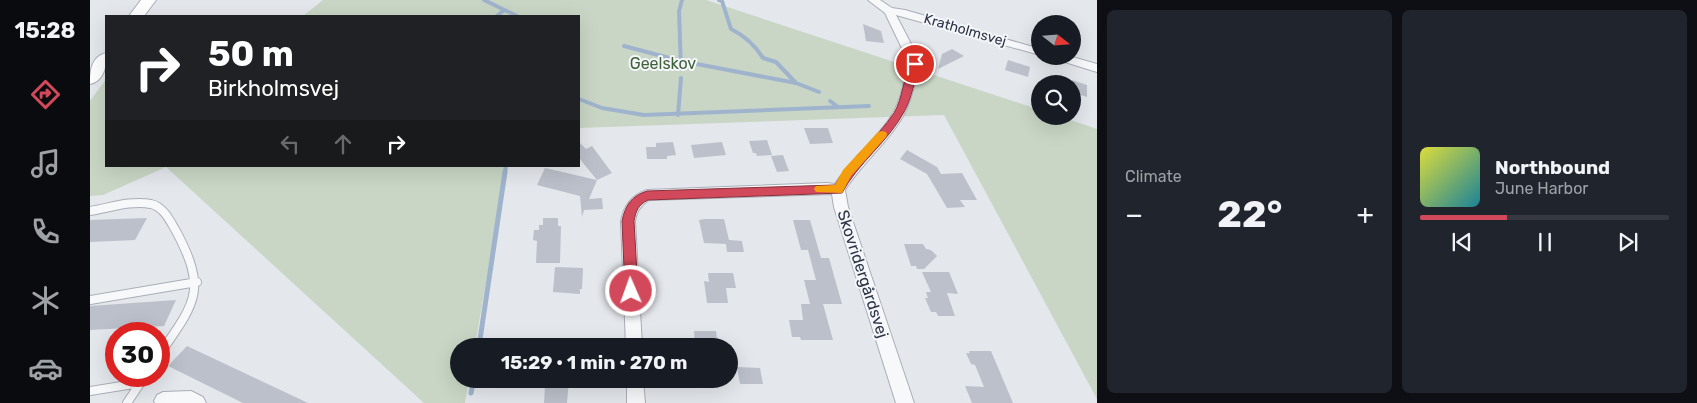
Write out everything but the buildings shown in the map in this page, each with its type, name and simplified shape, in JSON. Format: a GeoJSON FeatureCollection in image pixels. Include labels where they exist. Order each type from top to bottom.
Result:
{"type":"FeatureCollection","features":[{"type":"Feature","properties":{"kind":"street"},"geometry":{"type":"LineString","coordinates":[[130,15],[142,0]]}},
{"type":"Feature","properties":{"kind":"street"},"geometry":{"type":"LineString","coordinates":[[137,15],[149,0]]}},
{"type":"Feature","properties":{"kind":"street"},"geometry":{"type":"LineString","coordinates":[[873,0],[890,11]]}},
{"type":"Feature","properties":{"kind":"street","name":"Kratholmsvej"},"geometry":{"type":"LineString","coordinates":[[890,11],[901,12],[1031,49]]}},
{"type":"Feature","properties":{"kind":"street","name":"Skovridergårdsvej"},"geometry":{"type":"LineString","coordinates":[[890,11],[915,64],[900,111],[892,123],[847,173],[838,190],[841,207],[905,403]]}},
{"type":"Feature","properties":{"kind":"street"},"geometry":{"type":"LineString","coordinates":[[90,67],[105,47]]}},
{"type":"Feature","properties":{"kind":"street"},"geometry":{"type":"LineString","coordinates":[[90,79],[105,59]]}},
{"type":"Feature","properties":{"kind":"street"},"geometry":{"type":"LineString","coordinates":[[1081,63],[1097,68]]}},
{"type":"Feature","properties":{"kind":"street"},"geometry":{"type":"LineString","coordinates":[[634,338],[628,221],[630,210],[637,200],[647,195],[826,188],[838,190]]}},
{"type":"Feature","properties":{"kind":"street"},"geometry":{"type":"LineString","coordinates":[[635,388],[636,403]]}},
{"type":"Feature","properties":{"kind":"street"},"geometry":{"type":"LineString","coordinates":[[164,401],[190,400],[197,403]]}},
{"type":"Feature","properties":{"kind":"lane"},"geometry":{"type":"LineString","coordinates":[[90,211],[141,204],[154,205],[163,211],[188,252],[195,268],[197,282],[190,309],[170,339]]}},
{"type":"Feature","properties":{"kind":"lane"},"geometry":{"type":"LineString","coordinates":[[90,300],[197,282]]}},
{"type":"Feature","properties":{"kind":"lane"},"geometry":{"type":"LineString","coordinates":[[90,391],[108,387]]}},
{"type":"Feature","properties":{"kind":"lane"},"geometry":{"type":"LineString","coordinates":[[127,403],[138,387]]}},
{"type":"Feature","properties":{"kind":"green space","name":"Geelskov"},"geometry":{"type":"Polygon","coordinates":[[[323,0],[706,0],[1031,107],[1031,125],[1081,124],[1097,129],[1097,399],[944,115],[580,128],[580,15],[304,15],[323,0]]]}},
{"type":"Feature","properties":{"kind":"green space"},"geometry":{"type":"Polygon","coordinates":[[[105,80],[105,167],[166,167],[103,195],[90,196],[90,101],[105,80]]]}},
{"type":"Feature","properties":{"kind":"green space"},"geometry":{"type":"Polygon","coordinates":[[[166,167],[506,167],[476,338],[450,338],[450,388],[468,388],[465,403],[424,403],[166,167]]]}},
{"type":"Feature","properties":{"kind":"waterway"},"geometry":{"type":"LineString","coordinates":[[484,0],[515,15]]}},
{"type":"Feature","properties":{"kind":"waterway"},"geometry":{"type":"LineString","coordinates":[[681,61],[679,11],[682,0]]}},
{"type":"Feature","properties":{"kind":"waterway"},"geometry":{"type":"LineString","coordinates":[[719,0],[722,1],[731,29],[749,41],[763,58],[776,62],[796,83]]}},
{"type":"Feature","properties":{"kind":"waterway"},"geometry":{"type":"LineString","coordinates":[[498,15],[504,10]]}},
{"type":"Feature","properties":{"kind":"waterway"},"geometry":{"type":"LineString","coordinates":[[624,46],[681,61]]}},
{"type":"Feature","properties":{"kind":"waterway"},"geometry":{"type":"LineString","coordinates":[[681,61],[796,83]]}},
{"type":"Feature","properties":{"kind":"waterway"},"geometry":{"type":"LineString","coordinates":[[681,61],[681,69]]}},
{"type":"Feature","properties":{"kind":"waterway"},"geometry":{"type":"LineString","coordinates":[[678,114],[681,78]]}},
{"type":"Feature","properties":{"kind":"waterway"},"geometry":{"type":"LineString","coordinates":[[796,83],[819,92]]}},
{"type":"Feature","properties":{"kind":"waterway"},"geometry":{"type":"LineString","coordinates":[[580,99],[602,108],[644,115],[678,114]]}},
{"type":"Feature","properties":{"kind":"waterway"},"geometry":{"type":"LineString","coordinates":[[830,101],[838,107]]}},
{"type":"Feature","properties":{"kind":"waterway"},"geometry":{"type":"LineString","coordinates":[[678,114],[869,106]]}},
{"type":"Feature","properties":{"kind":"waterway"},"geometry":{"type":"LineString","coordinates":[[505,173],[506,167]]}},
{"type":"Feature","properties":{"kind":"waterway"},"geometry":{"type":"LineString","coordinates":[[480,338],[505,172]]}},
{"type":"Feature","properties":{"kind":"waterway"},"geometry":{"type":"LineString","coordinates":[[471,393],[472,388]]}},
{"type":"Feature","properties":{"kind":"slow traffic"},"geometry":{"type":"LineString","coordinates":[[820,189],[838,190],[847,173],[882,134]]}},
{"type":"Feature","properties":{"kind":"route"},"geometry":{"type":"LineString","coordinates":[[631,291],[628,221],[630,210],[637,200],[647,195],[826,188],[838,190],[847,173],[892,123],[900,111],[915,64]]}}]}
